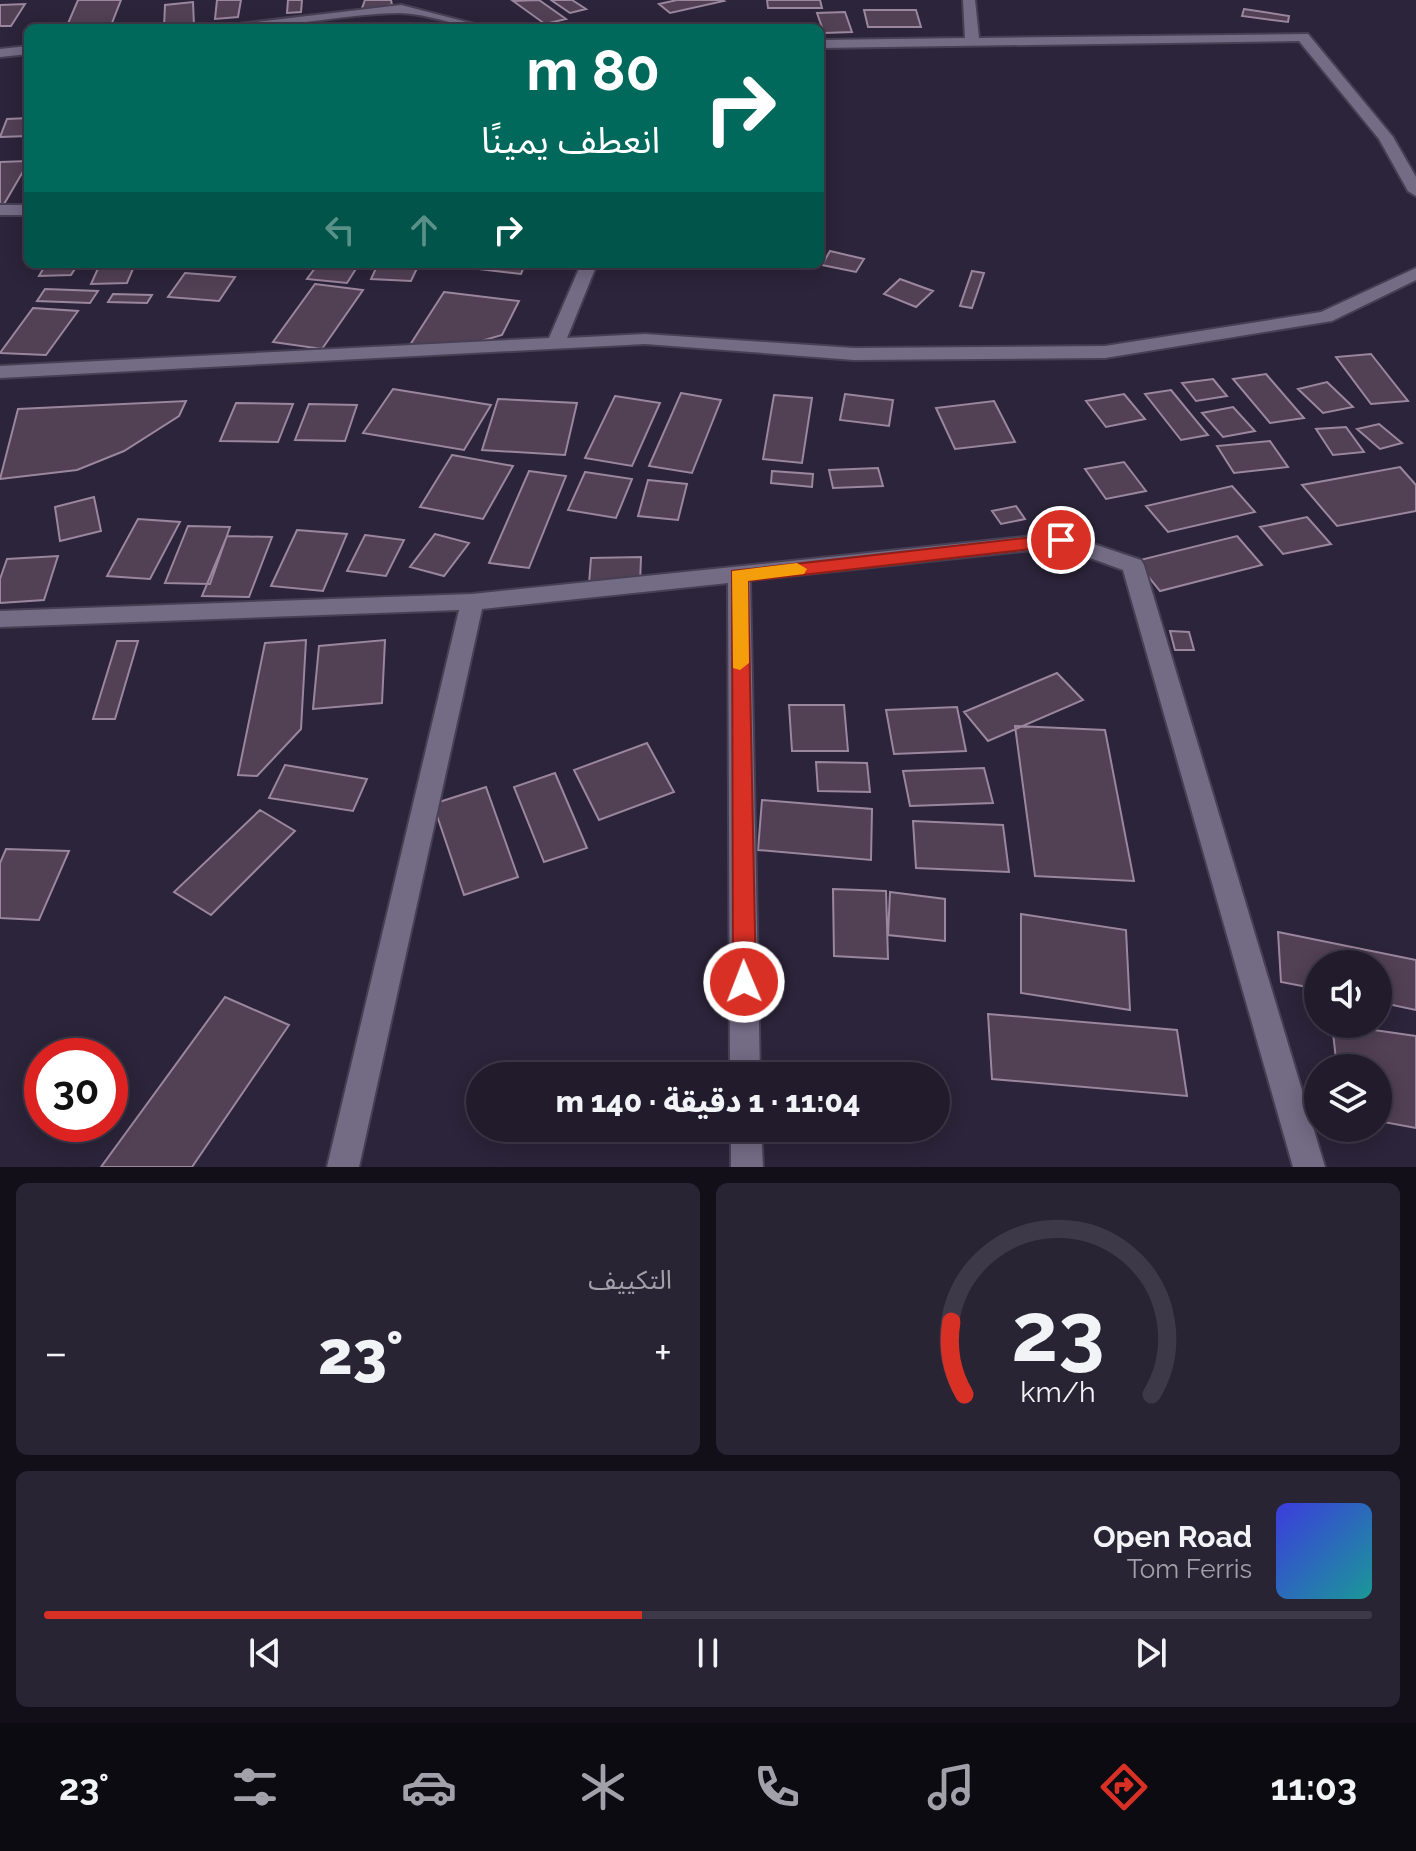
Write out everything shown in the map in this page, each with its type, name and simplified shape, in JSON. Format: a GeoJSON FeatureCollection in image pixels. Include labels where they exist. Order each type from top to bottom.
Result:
{"type":"FeatureCollection","features":[{"type":"Feature","properties":{"kind":"street"},"geometry":{"type":"LineString","coordinates":[[969,0],[972,40]]}},
{"type":"Feature","properties":{"kind":"street"},"geometry":{"type":"LineString","coordinates":[[272,24],[401,9],[466,24]]}},
{"type":"Feature","properties":{"kind":"street"},"geometry":{"type":"LineString","coordinates":[[824,44],[1303,37],[1386,137],[1416,191]]}},
{"type":"Feature","properties":{"kind":"street"},"geometry":{"type":"LineString","coordinates":[[0,53],[24,50]]}},
{"type":"Feature","properties":{"kind":"street"},"geometry":{"type":"LineString","coordinates":[[0,210],[24,210]]}},
{"type":"Feature","properties":{"kind":"street"},"geometry":{"type":"LineString","coordinates":[[556,343],[587,268]]}},
{"type":"Feature","properties":{"kind":"street"},"geometry":{"type":"LineString","coordinates":[[0,372],[645,339],[854,354],[1105,352],[1326,317],[1416,273]]}},
{"type":"Feature","properties":{"kind":"street"},"geometry":{"type":"LineString","coordinates":[[0,619],[472,602],[1061,540],[1133,565],[1309,1167]]}},
{"type":"Feature","properties":{"kind":"street"},"geometry":{"type":"LineString","coordinates":[[739,576],[745,1062]]}},
{"type":"Feature","properties":{"kind":"street"},"geometry":{"type":"LineString","coordinates":[[343,1167],[472,602]]}},
{"type":"Feature","properties":{"kind":"street"},"geometry":{"type":"LineString","coordinates":[[746,1142],[747,1167]]}},
{"type":"Feature","properties":{"kind":"building"},"geometry":{"type":"Polygon","coordinates":[[[78,0],[121,0],[112,24],[68,24],[78,0]]]}},
{"type":"Feature","properties":{"kind":"building"},"geometry":{"type":"Polygon","coordinates":[[[217,0],[241,0],[238,17],[215,19],[217,0]]]}},
{"type":"Feature","properties":{"kind":"building"},"geometry":{"type":"Polygon","coordinates":[[[288,0],[302,0],[301,12],[287,13],[288,0]]]}},
{"type":"Feature","properties":{"kind":"building"},"geometry":{"type":"Polygon","coordinates":[[[365,0],[391,0],[392,5],[361,11],[365,0]]]}},
{"type":"Feature","properties":{"kind":"building"},"geometry":{"type":"Polygon","coordinates":[[[539,0],[566,19],[545,24],[513,1],[539,0]]]}},
{"type":"Feature","properties":{"kind":"building"},"geometry":{"type":"Polygon","coordinates":[[[551,0],[572,0],[586,9],[570,13],[551,0]]]}},
{"type":"Feature","properties":{"kind":"building"},"geometry":{"type":"Polygon","coordinates":[[[677,0],[724,1],[670,13],[659,4],[677,0]]]}},
{"type":"Feature","properties":{"kind":"building"},"geometry":{"type":"Polygon","coordinates":[[[767,0],[820,0],[822,8],[768,8],[767,0]]]}},
{"type":"Feature","properties":{"kind":"building"},"geometry":{"type":"Polygon","coordinates":[[[193,2],[194,24],[164,24],[165,5],[193,2]]]}},
{"type":"Feature","properties":{"kind":"building"},"geometry":{"type":"Polygon","coordinates":[[[25,4],[11,26],[0,26],[0,5],[25,4]]]}},
{"type":"Feature","properties":{"kind":"building"},"geometry":{"type":"Polygon","coordinates":[[[1244,9],[1289,16],[1288,22],[1242,16],[1244,9]]]}},
{"type":"Feature","properties":{"kind":"building"},"geometry":{"type":"Polygon","coordinates":[[[864,10],[916,10],[921,27],[868,27],[864,10]]]}},
{"type":"Feature","properties":{"kind":"building"},"geometry":{"type":"Polygon","coordinates":[[[845,12],[852,32],[824,33],[824,24],[821,24],[817,13],[845,12]]]}},
{"type":"Feature","properties":{"kind":"building"},"geometry":{"type":"Polygon","coordinates":[[[24,118],[24,136],[0,137],[7,119],[24,118]]]}},
{"type":"Feature","properties":{"kind":"building"},"geometry":{"type":"Polygon","coordinates":[[[24,161],[24,170],[0,211],[0,162],[24,161]]]}},
{"type":"Feature","properties":{"kind":"building"},"geometry":{"type":"Polygon","coordinates":[[[830,251],[864,259],[856,272],[824,265],[830,251]]]}},
{"type":"Feature","properties":{"kind":"building"},"geometry":{"type":"Polygon","coordinates":[[[44,268],[75,268],[71,275],[39,276],[44,268]]]}},
{"type":"Feature","properties":{"kind":"building"},"geometry":{"type":"Polygon","coordinates":[[[98,268],[133,268],[127,283],[91,284],[98,268]]]}},
{"type":"Feature","properties":{"kind":"building"},"geometry":{"type":"Polygon","coordinates":[[[315,268],[356,268],[347,283],[307,279],[315,268]]]}},
{"type":"Feature","properties":{"kind":"building"},"geometry":{"type":"Polygon","coordinates":[[[376,268],[417,268],[411,281],[371,279],[376,268]]]}},
{"type":"Feature","properties":{"kind":"building"},"geometry":{"type":"Polygon","coordinates":[[[471,268],[523,268],[521,274],[471,268]]]}},
{"type":"Feature","properties":{"kind":"building"},"geometry":{"type":"Polygon","coordinates":[[[972,271],[984,273],[972,308],[960,306],[972,271]]]}},
{"type":"Feature","properties":{"kind":"building"},"geometry":{"type":"Polygon","coordinates":[[[185,273],[235,277],[219,301],[168,297],[185,273]]]}},
{"type":"Feature","properties":{"kind":"building"},"geometry":{"type":"Polygon","coordinates":[[[900,279],[933,291],[916,307],[884,294],[900,279]]]}},
{"type":"Feature","properties":{"kind":"building"},"geometry":{"type":"Polygon","coordinates":[[[315,284],[363,290],[322,349],[273,342],[315,284]]]}},
{"type":"Feature","properties":{"kind":"building"},"geometry":{"type":"Polygon","coordinates":[[[45,289],[98,291],[90,303],[37,301],[45,289]]]}},
{"type":"Feature","properties":{"kind":"building"},"geometry":{"type":"Polygon","coordinates":[[[444,292],[519,301],[502,335],[471,344],[410,345],[444,292]]]}},
{"type":"Feature","properties":{"kind":"building"},"geometry":{"type":"Polygon","coordinates":[[[113,294],[152,295],[147,303],[108,302],[113,294]]]}},
{"type":"Feature","properties":{"kind":"building"},"geometry":{"type":"Polygon","coordinates":[[[33,308],[78,311],[46,355],[0,353],[33,308]]]}},
{"type":"Feature","properties":{"kind":"building"},"geometry":{"type":"Polygon","coordinates":[[[1371,354],[1408,401],[1371,404],[1336,357],[1371,354]]]}},
{"type":"Feature","properties":{"kind":"building"},"geometry":{"type":"Polygon","coordinates":[[[1266,374],[1304,418],[1270,423],[1233,379],[1266,374]]]}},
{"type":"Feature","properties":{"kind":"building"},"geometry":{"type":"Polygon","coordinates":[[[1213,379],[1227,396],[1196,401],[1182,383],[1213,379]]]}},
{"type":"Feature","properties":{"kind":"building"},"geometry":{"type":"Polygon","coordinates":[[[1327,382],[1353,407],[1323,413],[1298,389],[1327,382]]]}},
{"type":"Feature","properties":{"kind":"building"},"geometry":{"type":"Polygon","coordinates":[[[393,389],[491,405],[464,450],[363,433],[393,389]]]}},
{"type":"Feature","properties":{"kind":"building"},"geometry":{"type":"Polygon","coordinates":[[[1171,390],[1208,435],[1181,440],[1145,394],[1171,390]]]}},
{"type":"Feature","properties":{"kind":"building"},"geometry":{"type":"Polygon","coordinates":[[[681,393],[721,400],[692,473],[649,466],[681,393]]]}},
{"type":"Feature","properties":{"kind":"building"},"geometry":{"type":"Polygon","coordinates":[[[845,394],[893,400],[889,426],[840,420],[845,394]]]}},
{"type":"Feature","properties":{"kind":"building"},"geometry":{"type":"Polygon","coordinates":[[[1124,394],[1145,419],[1106,427],[1086,401],[1124,394]]]}},
{"type":"Feature","properties":{"kind":"building"},"geometry":{"type":"Polygon","coordinates":[[[774,395],[812,398],[802,463],[763,459],[774,395]]]}},
{"type":"Feature","properties":{"kind":"building"},"geometry":{"type":"Polygon","coordinates":[[[615,396],[660,403],[632,466],[585,458],[615,396]]]}},
{"type":"Feature","properties":{"kind":"building"},"geometry":{"type":"Polygon","coordinates":[[[498,399],[577,403],[565,455],[482,450],[498,399]]]}},
{"type":"Feature","properties":{"kind":"building"},"geometry":{"type":"Polygon","coordinates":[[[186,401],[179,416],[124,451],[77,470],[0,479],[18,409],[186,401]]]}},
{"type":"Feature","properties":{"kind":"building"},"geometry":{"type":"Polygon","coordinates":[[[994,401],[1015,442],[955,449],[936,408],[994,401]]]}},
{"type":"Feature","properties":{"kind":"building"},"geometry":{"type":"Polygon","coordinates":[[[236,403],[293,404],[278,442],[220,441],[236,403]]]}},
{"type":"Feature","properties":{"kind":"building"},"geometry":{"type":"Polygon","coordinates":[[[309,404],[357,405],[345,441],[295,440],[309,404]]]}},
{"type":"Feature","properties":{"kind":"building"},"geometry":{"type":"Polygon","coordinates":[[[1233,407],[1255,431],[1223,437],[1202,413],[1233,407]]]}},
{"type":"Feature","properties":{"kind":"building"},"geometry":{"type":"Polygon","coordinates":[[[1379,424],[1402,443],[1380,449],[1357,429],[1379,424]]]}},
{"type":"Feature","properties":{"kind":"building"},"geometry":{"type":"Polygon","coordinates":[[[1346,427],[1364,452],[1333,455],[1316,429],[1346,427]]]}},
{"type":"Feature","properties":{"kind":"building"},"geometry":{"type":"Polygon","coordinates":[[[1270,441],[1288,467],[1234,473],[1217,446],[1270,441]]]}},
{"type":"Feature","properties":{"kind":"building"},"geometry":{"type":"Polygon","coordinates":[[[452,455],[513,466],[483,519],[420,507],[452,455]]]}},
{"type":"Feature","properties":{"kind":"building"},"geometry":{"type":"Polygon","coordinates":[[[1124,462],[1146,491],[1106,499],[1085,469],[1124,462]]]}},
{"type":"Feature","properties":{"kind":"building"},"geometry":{"type":"Polygon","coordinates":[[[1400,467],[1416,485],[1416,511],[1337,526],[1302,485],[1400,467]]]}},
{"type":"Feature","properties":{"kind":"building"},"geometry":{"type":"Polygon","coordinates":[[[878,468],[883,486],[833,488],[829,470],[878,468]]]}},
{"type":"Feature","properties":{"kind":"building"},"geometry":{"type":"Polygon","coordinates":[[[529,471],[566,476],[529,568],[489,563],[529,471]]]}},
{"type":"Feature","properties":{"kind":"building"},"geometry":{"type":"Polygon","coordinates":[[[772,471],[813,474],[812,487],[771,483],[772,471]]]}},
{"type":"Feature","properties":{"kind":"building"},"geometry":{"type":"Polygon","coordinates":[[[585,472],[632,479],[616,518],[568,510],[585,472]]]}},
{"type":"Feature","properties":{"kind":"building"},"geometry":{"type":"Polygon","coordinates":[[[648,480],[687,484],[678,520],[638,516],[648,480]]]}},
{"type":"Feature","properties":{"kind":"building"},"geometry":{"type":"Polygon","coordinates":[[[1232,486],[1255,512],[1168,532],[1146,506],[1232,486]]]}},
{"type":"Feature","properties":{"kind":"building"},"geometry":{"type":"Polygon","coordinates":[[[94,497],[101,531],[60,541],[55,507],[94,497]]]}},
{"type":"Feature","properties":{"kind":"building"},"geometry":{"type":"Polygon","coordinates":[[[1016,506],[1025,519],[1001,524],[992,511],[1016,506]]]}},
{"type":"Feature","properties":{"kind":"building"},"geometry":{"type":"Polygon","coordinates":[[[1307,517],[1331,544],[1283,554],[1260,527],[1307,517]]]}},
{"type":"Feature","properties":{"kind":"building"},"geometry":{"type":"Polygon","coordinates":[[[138,519],[180,522],[150,579],[107,576],[138,519]]]}},
{"type":"Feature","properties":{"kind":"building"},"geometry":{"type":"Polygon","coordinates":[[[188,526],[230,527],[210,584],[165,583],[188,526]]]}},
{"type":"Feature","properties":{"kind":"building"},"geometry":{"type":"Polygon","coordinates":[[[297,530],[347,534],[323,591],[271,586],[297,530]]]}},
{"type":"Feature","properties":{"kind":"building"},"geometry":{"type":"Polygon","coordinates":[[[435,534],[469,543],[444,576],[410,567],[435,534]]]}},
{"type":"Feature","properties":{"kind":"building"},"geometry":{"type":"Polygon","coordinates":[[[365,535],[404,540],[386,576],[347,571],[365,535]]]}},
{"type":"Feature","properties":{"kind":"building"},"geometry":{"type":"Polygon","coordinates":[[[227,536],[272,537],[249,597],[202,596],[227,536]]]}},
{"type":"Feature","properties":{"kind":"building"},"geometry":{"type":"Polygon","coordinates":[[[1237,536],[1262,565],[1160,591],[1136,561],[1237,536]]]}},
{"type":"Feature","properties":{"kind":"building"},"geometry":{"type":"Polygon","coordinates":[[[58,556],[44,600],[0,603],[0,579],[7,559],[58,556]]]}},
{"type":"Feature","properties":{"kind":"building"},"geometry":{"type":"Polygon","coordinates":[[[641,557],[640,584],[589,584],[591,558],[641,557]]]}},
{"type":"Feature","properties":{"kind":"building"},"geometry":{"type":"Polygon","coordinates":[[[1170,631],[1189,632],[1194,650],[1175,650],[1170,631]]]}},
{"type":"Feature","properties":{"kind":"building"},"geometry":{"type":"Polygon","coordinates":[[[306,640],[301,729],[257,776],[238,775],[265,643],[306,640]]]}},
{"type":"Feature","properties":{"kind":"building"},"geometry":{"type":"Polygon","coordinates":[[[385,640],[382,703],[313,709],[319,646],[385,640]]]}},
{"type":"Feature","properties":{"kind":"building"},"geometry":{"type":"Polygon","coordinates":[[[117,641],[138,641],[115,719],[93,719],[117,641]]]}},
{"type":"Feature","properties":{"kind":"building"},"geometry":{"type":"Polygon","coordinates":[[[1057,673],[1083,700],[988,741],[964,712],[1057,673]]]}},
{"type":"Feature","properties":{"kind":"building"},"geometry":{"type":"Polygon","coordinates":[[[789,705],[844,705],[848,751],[792,751],[789,705]]]}},
{"type":"Feature","properties":{"kind":"building"},"geometry":{"type":"Polygon","coordinates":[[[957,707],[966,751],[894,754],[886,710],[957,707]]]}},
{"type":"Feature","properties":{"kind":"building"},"geometry":{"type":"Polygon","coordinates":[[[1015,726],[1105,730],[1134,881],[1035,876],[1015,726]]]}},
{"type":"Feature","properties":{"kind":"building"},"geometry":{"type":"Polygon","coordinates":[[[647,743],[674,792],[599,820],[574,770],[647,743]]]}},
{"type":"Feature","properties":{"kind":"building"},"geometry":{"type":"Polygon","coordinates":[[[816,762],[867,763],[870,792],[818,791],[816,762]]]}},
{"type":"Feature","properties":{"kind":"building"},"geometry":{"type":"Polygon","coordinates":[[[285,765],[367,779],[353,811],[269,798],[285,765]]]}},
{"type":"Feature","properties":{"kind":"building"},"geometry":{"type":"Polygon","coordinates":[[[984,768],[993,803],[910,806],[903,771],[984,768]]]}},
{"type":"Feature","properties":{"kind":"building"},"geometry":{"type":"Polygon","coordinates":[[[555,773],[587,848],[544,862],[514,787],[555,773]]]}},
{"type":"Feature","properties":{"kind":"building"},"geometry":{"type":"Polygon","coordinates":[[[486,787],[518,877],[464,895],[433,804],[486,787]]]}},
{"type":"Feature","properties":{"kind":"building"},"geometry":{"type":"Polygon","coordinates":[[[762,800],[872,809],[871,860],[758,850],[762,800]]]}},
{"type":"Feature","properties":{"kind":"building"},"geometry":{"type":"Polygon","coordinates":[[[260,810],[295,831],[211,915],[174,892],[260,810]]]}},
{"type":"Feature","properties":{"kind":"building"},"geometry":{"type":"Polygon","coordinates":[[[913,821],[1003,825],[1009,872],[916,868],[913,821]]]}},
{"type":"Feature","properties":{"kind":"building"},"geometry":{"type":"Polygon","coordinates":[[[6,849],[69,851],[39,920],[0,918],[0,863],[6,849]]]}},
{"type":"Feature","properties":{"kind":"building"},"geometry":{"type":"Polygon","coordinates":[[[833,889],[886,891],[888,959],[834,956],[833,889]]]}},
{"type":"Feature","properties":{"kind":"building"},"geometry":{"type":"Polygon","coordinates":[[[890,892],[945,899],[945,941],[888,935],[890,892]]]}},
{"type":"Feature","properties":{"kind":"building"},"geometry":{"type":"Polygon","coordinates":[[[1021,914],[1126,930],[1130,1010],[1021,993],[1021,914]]]}},
{"type":"Feature","properties":{"kind":"building"},"geometry":{"type":"Polygon","coordinates":[[[1278,932],[1367,950],[1304,950],[1304,986],[1281,982],[1278,932]]]}},
{"type":"Feature","properties":{"kind":"building"},"geometry":{"type":"Polygon","coordinates":[[[1392,955],[1416,960],[1416,1010],[1392,1005],[1392,955]]]}},
{"type":"Feature","properties":{"kind":"building"},"geometry":{"type":"Polygon","coordinates":[[[225,997],[289,1025],[192,1167],[101,1167],[119,1142],[128,1142],[128,1130],[225,997]]]}},
{"type":"Feature","properties":{"kind":"building"},"geometry":{"type":"Polygon","coordinates":[[[988,1014],[1177,1030],[1187,1096],[992,1079],[988,1014]]]}},
{"type":"Feature","properties":{"kind":"building"},"geometry":{"type":"Polygon","coordinates":[[[1392,1033],[1416,1036],[1416,1128],[1392,1124],[1392,1054],[1335,1054],[1334,1038],[1392,1038],[1392,1033]]]}},
{"type":"Feature","properties":{"kind":"slow traffic"},"geometry":{"type":"LineString","coordinates":[[740,663],[739,576],[797,569]]}},
{"type":"Feature","properties":{"kind":"route"},"geometry":{"type":"LineString","coordinates":[[744,982],[739,576],[1061,540]]}}]}
